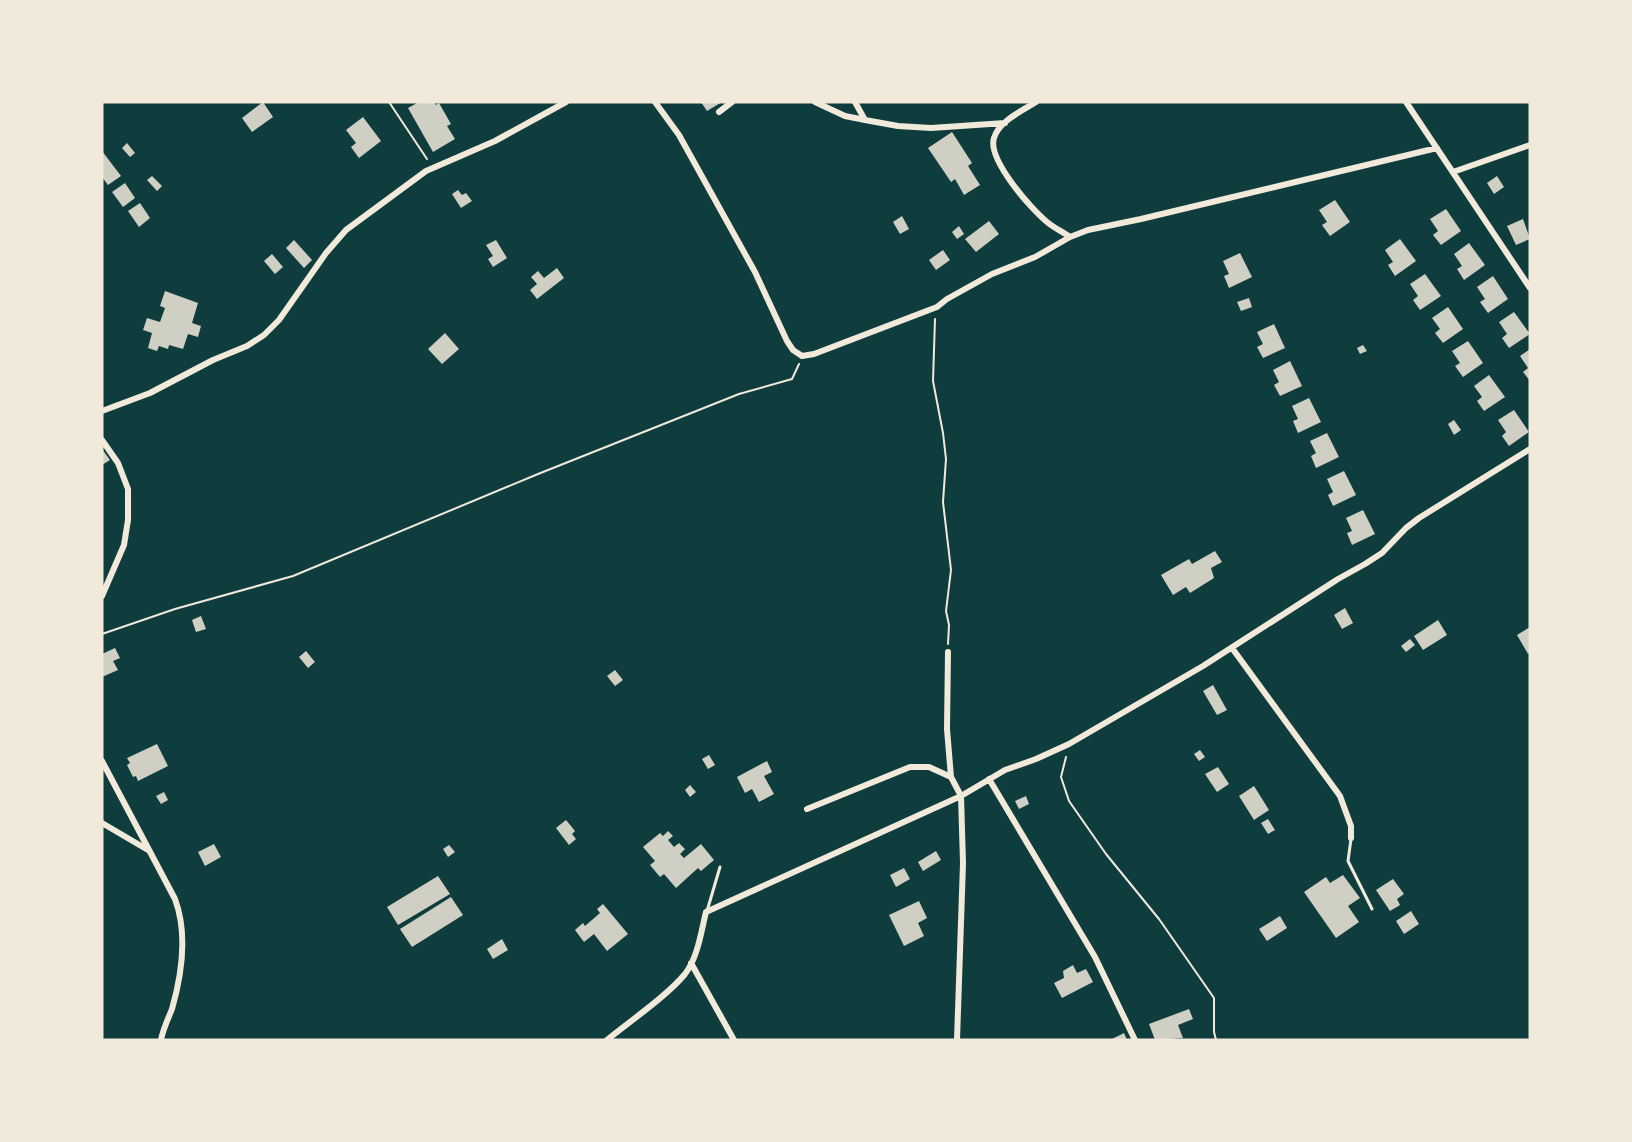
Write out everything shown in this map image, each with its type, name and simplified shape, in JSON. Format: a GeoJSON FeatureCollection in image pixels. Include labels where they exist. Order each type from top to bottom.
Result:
{"type":"FeatureCollection","features":[{"type":"Feature","properties":{"kind":"street"},"geometry":{"type":"LineString","coordinates":[[102,411],[150,393],[213,360],[247,346],[264,335],[293,302],[326,253],[346,230],[433,168],[495,141],[566,102]]}},
{"type":"Feature","properties":{"kind":"street"},"geometry":{"type":"LineString","coordinates":[[655,102],[679,135],[755,272],[787,341],[793,350],[802,356],[814,354],[937,307],[992,274],[1035,257],[1070,237],[1108,225],[1437,148]]}},
{"type":"Feature","properties":{"kind":"street"},"geometry":{"type":"LineString","coordinates":[[719,112],[732,102]]}},
{"type":"Feature","properties":{"kind":"street"},"geometry":{"type":"LineString","coordinates":[[815,102],[844,116],[898,126],[931,128],[958,124],[1005,123]]}},
{"type":"Feature","properties":{"kind":"street"},"geometry":{"type":"LineString","coordinates":[[855,102],[865,120]]}},
{"type":"Feature","properties":{"kind":"street"},"geometry":{"type":"LineString","coordinates":[[1036,102],[998,130],[993,139],[994,149],[1000,164],[1030,206],[1047,222],[1070,237]]}},
{"type":"Feature","properties":{"kind":"street"},"geometry":{"type":"LineString","coordinates":[[1406,102],[1530,288]]}},
{"type":"Feature","properties":{"kind":"street"},"geometry":{"type":"LineString","coordinates":[[1453,172],[1530,145]]}},
{"type":"Feature","properties":{"kind":"street"},"geometry":{"type":"LineString","coordinates":[[102,440],[118,463],[128,489],[128,520],[124,544],[102,596]]}},
{"type":"Feature","properties":{"kind":"street"},"geometry":{"type":"LineString","coordinates":[[607,1040],[674,985],[685,973],[691,963],[706,912],[961,796],[989,779],[1069,744],[1232,648],[1290,608],[1365,564],[1382,553],[1419,518],[1530,449]]}},
{"type":"Feature","properties":{"kind":"street"},"geometry":{"type":"LineString","coordinates":[[1232,648],[1340,796],[1351,826],[1351,838]]}},
{"type":"Feature","properties":{"kind":"street"},"geometry":{"type":"LineString","coordinates":[[948,652],[947,729],[951,777],[961,796],[963,863],[957,1040]]}},
{"type":"Feature","properties":{"kind":"street"},"geometry":{"type":"LineString","coordinates":[[102,761],[175,899],[181,915],[182,952],[179,985],[161,1040]]}},
{"type":"Feature","properties":{"kind":"street"},"geometry":{"type":"LineString","coordinates":[[807,809],[910,767],[929,767],[951,777]]}},
{"type":"Feature","properties":{"kind":"street"},"geometry":{"type":"LineString","coordinates":[[989,779],[1095,957],[1135,1040]]}},
{"type":"Feature","properties":{"kind":"street"},"geometry":{"type":"LineString","coordinates":[[102,823],[149,850]]}},
{"type":"Feature","properties":{"kind":"street"},"geometry":{"type":"LineString","coordinates":[[691,963],[734,1040]]}},
{"type":"Feature","properties":{"kind":"lane"},"geometry":{"type":"LineString","coordinates":[[1351,838],[1348,861],[1372,909]]}},
{"type":"Feature","properties":{"kind":"lane"},"geometry":{"type":"LineString","coordinates":[[706,912],[720,867]]}},
{"type":"Feature","properties":{"kind":"path"},"geometry":{"type":"LineString","coordinates":[[389,102],[433,168]]}},
{"type":"Feature","properties":{"kind":"path"},"geometry":{"type":"LineString","coordinates":[[937,307],[933,344],[933,381],[946,459],[943,502],[951,570],[947,603],[948,652]]}},
{"type":"Feature","properties":{"kind":"path"},"geometry":{"type":"LineString","coordinates":[[102,634],[175,609],[293,576],[538,474],[739,394],[792,379],[802,356]]}},
{"type":"Feature","properties":{"kind":"path"},"geometry":{"type":"LineString","coordinates":[[1069,744],[1061,777],[1069,801],[1106,854],[1160,919],[1214,998],[1216,1040]]}},
{"type":"Feature","properties":{"kind":"building"},"geometry":{"type":"Polygon","coordinates":[[[263,102],[273,117],[252,132],[242,118],[263,102]]]}},
{"type":"Feature","properties":{"kind":"building"},"geometry":{"type":"Polygon","coordinates":[[[419,102],[434,102],[436,105],[439,103],[451,124],[447,126],[455,139],[433,152],[408,108],[419,102]]]}},
{"type":"Feature","properties":{"kind":"building"},"geometry":{"type":"Polygon","coordinates":[[[701,102],[722,102],[707,111],[701,102]]]}},
{"type":"Feature","properties":{"kind":"building"},"geometry":{"type":"Polygon","coordinates":[[[363,117],[381,141],[359,158],[351,147],[356,143],[346,130],[363,117]]]}},
{"type":"Feature","properties":{"kind":"building"},"geometry":{"type":"Polygon","coordinates":[[[952,132],[972,163],[968,166],[980,185],[964,195],[955,179],[951,182],[928,148],[952,132]]]}},
{"type":"Feature","properties":{"kind":"building"},"geometry":{"type":"Polygon","coordinates":[[[127,143],[135,153],[130,157],[122,148],[127,143]]]}},
{"type":"Feature","properties":{"kind":"building"},"geometry":{"type":"Polygon","coordinates":[[[102,151],[121,176],[108,185],[102,177],[102,151]]]}},
{"type":"Feature","properties":{"kind":"building"},"geometry":{"type":"Polygon","coordinates":[[[152,176],[162,186],[157,191],[147,180],[152,176]]]}},
{"type":"Feature","properties":{"kind":"building"},"geometry":{"type":"Polygon","coordinates":[[[1497,176],[1504,187],[1494,194],[1487,183],[1497,176]]]}},
{"type":"Feature","properties":{"kind":"building"},"geometry":{"type":"Polygon","coordinates":[[[125,183],[135,198],[123,207],[112,192],[125,183]]]}},
{"type":"Feature","properties":{"kind":"building"},"geometry":{"type":"Polygon","coordinates":[[[458,190],[462,195],[466,193],[472,201],[461,208],[452,194],[458,190]]]}},
{"type":"Feature","properties":{"kind":"building"},"geometry":{"type":"Polygon","coordinates":[[[1335,200],[1350,222],[1330,236],[1322,225],[1327,222],[1319,210],[1335,200]]]}},
{"type":"Feature","properties":{"kind":"building"},"geometry":{"type":"Polygon","coordinates":[[[140,203],[150,218],[139,227],[128,211],[140,203]]]}},
{"type":"Feature","properties":{"kind":"building"},"geometry":{"type":"Polygon","coordinates":[[[1446,209],[1461,231],[1441,245],[1433,235],[1438,231],[1430,219],[1446,209]]]}},
{"type":"Feature","properties":{"kind":"building"},"geometry":{"type":"Polygon","coordinates":[[[902,216],[909,229],[900,234],[893,222],[902,216]]]}},
{"type":"Feature","properties":{"kind":"building"},"geometry":{"type":"Polygon","coordinates":[[[1523,219],[1530,239],[1516,245],[1507,226],[1523,219]]]}},
{"type":"Feature","properties":{"kind":"building"},"geometry":{"type":"Polygon","coordinates":[[[989,221],[999,234],[976,252],[965,239],[989,221]]]}},
{"type":"Feature","properties":{"kind":"building"},"geometry":{"type":"Polygon","coordinates":[[[959,226],[964,234],[957,239],[952,232],[959,226]]]}},
{"type":"Feature","properties":{"kind":"building"},"geometry":{"type":"Polygon","coordinates":[[[1400,239],[1416,261],[1395,276],[1388,265],[1393,262],[1385,250],[1400,239]]]}},
{"type":"Feature","properties":{"kind":"building"},"geometry":{"type":"Polygon","coordinates":[[[294,240],[312,260],[304,268],[286,248],[294,240]]]}},
{"type":"Feature","properties":{"kind":"building"},"geometry":{"type":"Polygon","coordinates":[[[496,240],[507,258],[493,267],[488,259],[493,256],[486,245],[496,240]]]}},
{"type":"Feature","properties":{"kind":"building"},"geometry":{"type":"Polygon","coordinates":[[[1469,243],[1485,265],[1464,280],[1457,269],[1462,266],[1454,254],[1469,243]]]}},
{"type":"Feature","properties":{"kind":"building"},"geometry":{"type":"Polygon","coordinates":[[[943,250],[950,260],[936,270],[929,260],[943,250]]]}},
{"type":"Feature","properties":{"kind":"building"},"geometry":{"type":"Polygon","coordinates":[[[1240,253],[1252,277],[1229,288],[1224,276],[1229,274],[1223,261],[1240,253]]]}},
{"type":"Feature","properties":{"kind":"building"},"geometry":{"type":"Polygon","coordinates":[[[272,254],[283,267],[275,274],[264,261],[272,254]]]}},
{"type":"Feature","properties":{"kind":"building"},"geometry":{"type":"Polygon","coordinates":[[[557,268],[564,278],[537,299],[530,290],[537,284],[531,277],[538,271],[544,278],[557,268]]]}},
{"type":"Feature","properties":{"kind":"building"},"geometry":{"type":"Polygon","coordinates":[[[1425,274],[1441,296],[1420,310],[1413,300],[1418,296],[1410,284],[1425,274]]]}},
{"type":"Feature","properties":{"kind":"building"},"geometry":{"type":"Polygon","coordinates":[[[1493,276],[1508,299],[1488,313],[1480,302],[1485,299],[1477,287],[1493,276]]]}},
{"type":"Feature","properties":{"kind":"building"},"geometry":{"type":"Polygon","coordinates":[[[165,291],[198,303],[192,323],[201,326],[198,337],[188,334],[183,349],[169,345],[168,349],[159,346],[157,351],[148,348],[152,333],[143,330],[147,318],[160,322],[165,308],[160,306],[165,291]]]}},
{"type":"Feature","properties":{"kind":"building"},"geometry":{"type":"Polygon","coordinates":[[[1249,298],[1252,307],[1241,311],[1237,302],[1249,298]]]}},
{"type":"Feature","properties":{"kind":"building"},"geometry":{"type":"Polygon","coordinates":[[[1448,307],[1463,329],[1443,343],[1435,333],[1440,329],[1432,318],[1448,307]]]}},
{"type":"Feature","properties":{"kind":"building"},"geometry":{"type":"Polygon","coordinates":[[[1514,312],[1530,334],[1509,348],[1502,338],[1507,334],[1499,322],[1514,312]]]}},
{"type":"Feature","properties":{"kind":"building"},"geometry":{"type":"Polygon","coordinates":[[[1274,324],[1285,348],[1263,358],[1257,347],[1263,344],[1257,332],[1274,324]]]}},
{"type":"Feature","properties":{"kind":"building"},"geometry":{"type":"Polygon","coordinates":[[[445,333],[459,349],[442,364],[428,349],[445,333]]]}},
{"type":"Feature","properties":{"kind":"building"},"geometry":{"type":"Polygon","coordinates":[[[1468,341],[1483,363],[1463,377],[1455,366],[1460,363],[1452,351],[1468,341]]]}},
{"type":"Feature","properties":{"kind":"building"},"geometry":{"type":"Polygon","coordinates":[[[1363,345],[1367,351],[1360,354],[1357,348],[1363,345]]]}},
{"type":"Feature","properties":{"kind":"building"},"geometry":{"type":"Polygon","coordinates":[[[1530,349],[1530,381],[1523,372],[1528,368],[1520,356],[1530,349]]]}},
{"type":"Feature","properties":{"kind":"building"},"geometry":{"type":"Polygon","coordinates":[[[1290,361],[1302,386],[1280,396],[1274,385],[1279,382],[1273,370],[1290,361]]]}},
{"type":"Feature","properties":{"kind":"building"},"geometry":{"type":"Polygon","coordinates":[[[1489,375],[1505,397],[1484,411],[1477,401],[1482,397],[1474,386],[1489,375]]]}},
{"type":"Feature","properties":{"kind":"building"},"geometry":{"type":"Polygon","coordinates":[[[1309,398],[1321,422],[1298,433],[1293,421],[1298,419],[1292,406],[1309,398]]]}},
{"type":"Feature","properties":{"kind":"building"},"geometry":{"type":"Polygon","coordinates":[[[1514,410],[1529,432],[1509,446],[1502,436],[1506,432],[1498,420],[1514,410]]]}},
{"type":"Feature","properties":{"kind":"building"},"geometry":{"type":"Polygon","coordinates":[[[1454,420],[1461,430],[1454,435],[1448,424],[1454,420]]]}},
{"type":"Feature","properties":{"kind":"building"},"geometry":{"type":"Polygon","coordinates":[[[1327,433],[1339,457],[1316,468],[1311,456],[1316,453],[1310,441],[1327,433]]]}},
{"type":"Feature","properties":{"kind":"building"},"geometry":{"type":"Polygon","coordinates":[[[102,449],[110,460],[102,465],[102,449]]]}},
{"type":"Feature","properties":{"kind":"building"},"geometry":{"type":"Polygon","coordinates":[[[1344,471],[1356,495],[1333,506],[1328,495],[1333,492],[1327,479],[1344,471]]]}},
{"type":"Feature","properties":{"kind":"building"},"geometry":{"type":"Polygon","coordinates":[[[1363,510],[1375,534],[1352,545],[1347,533],[1352,531],[1346,518],[1363,510]]]}},
{"type":"Feature","properties":{"kind":"building"},"geometry":{"type":"Polygon","coordinates":[[[1215,551],[1222,562],[1211,568],[1214,578],[1190,593],[1186,587],[1173,595],[1161,575],[1189,559],[1192,564],[1215,551]]]}},
{"type":"Feature","properties":{"kind":"building"},"geometry":{"type":"Polygon","coordinates":[[[1345,608],[1353,623],[1342,629],[1334,615],[1345,608]]]}},
{"type":"Feature","properties":{"kind":"building"},"geometry":{"type":"Polygon","coordinates":[[[201,616],[206,629],[196,632],[192,620],[201,616]]]}},
{"type":"Feature","properties":{"kind":"building"},"geometry":{"type":"Polygon","coordinates":[[[1438,620],[1447,635],[1423,650],[1414,636],[1438,620]]]}},
{"type":"Feature","properties":{"kind":"building"},"geometry":{"type":"Polygon","coordinates":[[[1530,627],[1530,653],[1528,654],[1517,635],[1530,627]]]}},
{"type":"Feature","properties":{"kind":"building"},"geometry":{"type":"Polygon","coordinates":[[[1410,639],[1415,645],[1406,652],[1401,646],[1410,639]]]}},
{"type":"Feature","properties":{"kind":"building"},"geometry":{"type":"Polygon","coordinates":[[[115,648],[120,658],[113,661],[118,670],[102,677],[102,654],[115,648]]]}},
{"type":"Feature","properties":{"kind":"building"},"geometry":{"type":"Polygon","coordinates":[[[306,651],[315,662],[308,668],[299,657],[306,651]]]}},
{"type":"Feature","properties":{"kind":"building"},"geometry":{"type":"Polygon","coordinates":[[[615,670],[623,680],[615,686],[607,676],[615,670]]]}},
{"type":"Feature","properties":{"kind":"building"},"geometry":{"type":"Polygon","coordinates":[[[1213,685],[1227,710],[1217,715],[1203,691],[1213,685]]]}},
{"type":"Feature","properties":{"kind":"building"},"geometry":{"type":"Polygon","coordinates":[[[157,744],[168,766],[138,781],[136,776],[133,777],[127,765],[130,763],[127,758],[157,744]]]}},
{"type":"Feature","properties":{"kind":"building"},"geometry":{"type":"Polygon","coordinates":[[[1200,750],[1205,757],[1199,761],[1194,754],[1200,750]]]}},
{"type":"Feature","properties":{"kind":"building"},"geometry":{"type":"Polygon","coordinates":[[[709,755],[715,765],[708,769],[702,759],[709,755]]]}},
{"type":"Feature","properties":{"kind":"building"},"geometry":{"type":"Polygon","coordinates":[[[767,761],[772,772],[764,776],[774,794],[759,802],[752,789],[745,793],[737,777],[767,761]]]}},
{"type":"Feature","properties":{"kind":"building"},"geometry":{"type":"Polygon","coordinates":[[[1218,767],[1229,784],[1217,792],[1205,774],[1218,767]]]}},
{"type":"Feature","properties":{"kind":"building"},"geometry":{"type":"Polygon","coordinates":[[[690,785],[696,792],[690,797],[685,790],[690,785]]]}},
{"type":"Feature","properties":{"kind":"building"},"geometry":{"type":"Polygon","coordinates":[[[1254,786],[1269,810],[1254,820],[1239,796],[1254,786]]]}},
{"type":"Feature","properties":{"kind":"building"},"geometry":{"type":"Polygon","coordinates":[[[164,792],[168,800],[161,804],[156,796],[164,792]]]}},
{"type":"Feature","properties":{"kind":"building"},"geometry":{"type":"Polygon","coordinates":[[[1026,796],[1029,804],[1019,809],[1015,801],[1026,796]]]}},
{"type":"Feature","properties":{"kind":"building"},"geometry":{"type":"Polygon","coordinates":[[[1268,819],[1275,830],[1268,834],[1261,823],[1268,819]]]}},
{"type":"Feature","properties":{"kind":"building"},"geometry":{"type":"Polygon","coordinates":[[[566,820],[575,831],[572,834],[576,839],[569,845],[556,828],[566,820]]]}},
{"type":"Feature","properties":{"kind":"building"},"geometry":{"type":"Polygon","coordinates":[[[668,831],[673,836],[668,840],[674,847],[679,843],[685,849],[680,854],[684,858],[701,844],[714,860],[701,871],[698,868],[676,888],[664,874],[660,877],[650,865],[655,861],[643,847],[660,833],[663,836],[668,831]]]}},
{"type":"Feature","properties":{"kind":"building"},"geometry":{"type":"Polygon","coordinates":[[[214,844],[221,857],[205,866],[198,852],[214,844]]]}},
{"type":"Feature","properties":{"kind":"building"},"geometry":{"type":"Polygon","coordinates":[[[449,845],[455,852],[448,857],[443,849],[449,845]]]}},
{"type":"Feature","properties":{"kind":"building"},"geometry":{"type":"Polygon","coordinates":[[[936,851],[941,860],[923,871],[918,862],[936,851]]]}},
{"type":"Feature","properties":{"kind":"building"},"geometry":{"type":"Polygon","coordinates":[[[904,868],[910,879],[896,887],[890,875],[904,868]]]}},
{"type":"Feature","properties":{"kind":"building"},"geometry":{"type":"Polygon","coordinates":[[[1343,875],[1360,898],[1348,906],[1359,922],[1336,938],[1304,892],[1326,877],[1330,883],[1343,875]]]}},
{"type":"Feature","properties":{"kind":"building"},"geometry":{"type":"Polygon","coordinates":[[[438,876],[450,894],[398,925],[387,907],[438,876]]]}},
{"type":"Feature","properties":{"kind":"building"},"geometry":{"type":"Polygon","coordinates":[[[1393,879],[1404,894],[1397,899],[1400,905],[1390,911],[1376,890],[1393,879]]]}},
{"type":"Feature","properties":{"kind":"building"},"geometry":{"type":"Polygon","coordinates":[[[451,897],[463,915],[412,947],[400,929],[451,897]]]}},
{"type":"Feature","properties":{"kind":"building"},"geometry":{"type":"Polygon","coordinates":[[[919,901],[927,918],[918,923],[924,936],[904,946],[889,915],[919,901]]]}},
{"type":"Feature","properties":{"kind":"building"},"geometry":{"type":"Polygon","coordinates":[[[603,904],[628,934],[607,951],[594,934],[584,942],[575,930],[583,923],[585,926],[600,913],[597,909],[603,904]]]}},
{"type":"Feature","properties":{"kind":"building"},"geometry":{"type":"Polygon","coordinates":[[[1411,911],[1419,924],[1404,934],[1396,921],[1411,911]]]}},
{"type":"Feature","properties":{"kind":"building"},"geometry":{"type":"Polygon","coordinates":[[[1280,916],[1287,928],[1267,941],[1259,929],[1280,916]]]}},
{"type":"Feature","properties":{"kind":"building"},"geometry":{"type":"Polygon","coordinates":[[[502,939],[508,950],[493,959],[487,949],[502,939]]]}},
{"type":"Feature","properties":{"kind":"building"},"geometry":{"type":"Polygon","coordinates":[[[1073,965],[1077,973],[1086,969],[1093,982],[1062,998],[1054,983],[1064,978],[1063,971],[1073,965]]]}},
{"type":"Feature","properties":{"kind":"building"},"geometry":{"type":"Polygon","coordinates":[[[1189,1009],[1193,1019],[1178,1025],[1183,1038],[1155,1040],[1149,1024],[1189,1009]]]}},
{"type":"Feature","properties":{"kind":"building"},"geometry":{"type":"Polygon","coordinates":[[[1124,1033],[1127,1040],[1110,1040],[1124,1033]]]}}]}
